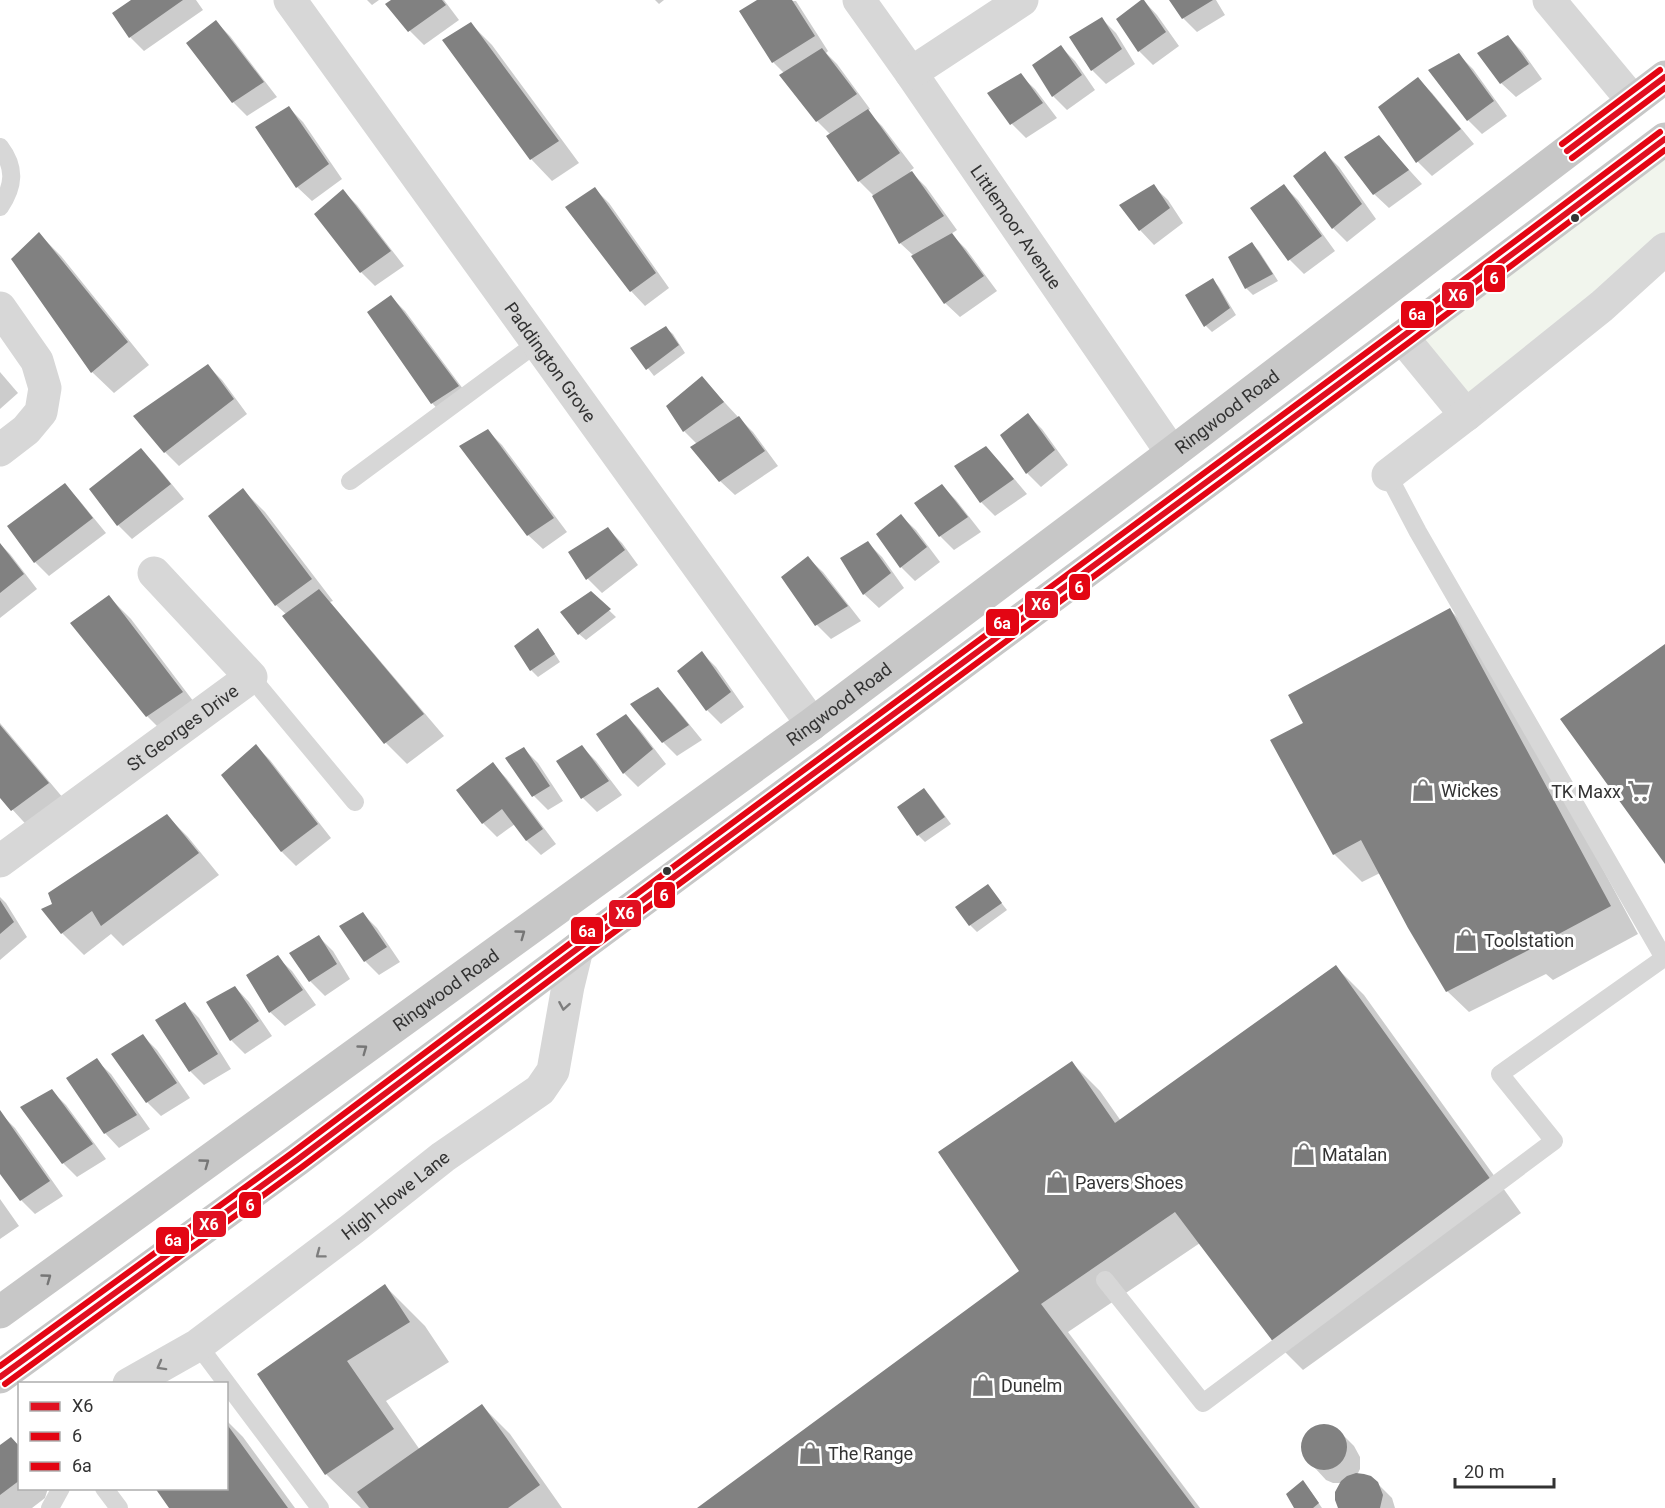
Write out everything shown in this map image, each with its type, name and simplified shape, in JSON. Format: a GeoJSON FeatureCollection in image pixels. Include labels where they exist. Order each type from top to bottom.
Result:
{"type":"FeatureCollection","features":[{"type":"Feature","properties":{"kind":"highway","name":"Ringwood Road"},"geometry":{"type":"LineString","coordinates":[[0,1312],[812,723],[1173,453],[1665,77]]}},
{"type":"Feature","properties":{"kind":"highway"},"geometry":{"type":"LineString","coordinates":[[0,1378],[297,1160],[1665,139]]}},
{"type":"Feature","properties":{"kind":"street","name":"Paddington Grove"},"geometry":{"type":"LineString","coordinates":[[290,0],[812,723]]}},
{"type":"Feature","properties":{"kind":"street","name":"Littlemoor Avenue"},"geometry":{"type":"LineString","coordinates":[[859,0],[1173,453]]}},
{"type":"Feature","properties":{"kind":"street"},"geometry":{"type":"LineString","coordinates":[[911,73],[1022,0]]}},
{"type":"Feature","properties":{"kind":"street"},"geometry":{"type":"LineString","coordinates":[[1549,0],[1633,101]]}},
{"type":"Feature","properties":{"kind":"street"},"geometry":{"type":"LineString","coordinates":[[1388,475],[1602,306],[1665,249]]}},
{"type":"Feature","properties":{"kind":"street"},"geometry":{"type":"LineString","coordinates":[[0,308],[37,361],[45,388],[41,412],[26,430],[0,450]]}},
{"type":"Feature","properties":{"kind":"street"},"geometry":{"type":"LineString","coordinates":[[1402,337],[1466,415]]}},
{"type":"Feature","properties":{"kind":"street","name":"St Georges Drive"},"geometry":{"type":"LineString","coordinates":[[0,861],[251,677],[154,573]]}},
{"type":"Feature","properties":{"kind":"street","name":"High Howe Lane"},"geometry":{"type":"LineString","coordinates":[[131,1382],[198,1345],[443,1157],[540,1090],[553,1071],[577,949]]}},
{"type":"Feature","properties":{"kind":"street"},"geometry":{"type":"LineString","coordinates":[[0,1378],[18,1387]]}},
{"type":"Feature","properties":{"kind":"lane"},"geometry":{"type":"LineString","coordinates":[[0,147],[12,166],[10,187],[0,207]]}},
{"type":"Feature","properties":{"kind":"lane"},"geometry":{"type":"LineString","coordinates":[[350,481],[537,343]]}},
{"type":"Feature","properties":{"kind":"lane"},"geometry":{"type":"LineString","coordinates":[[1105,1280],[1203,1403],[1554,1141],[1500,1074],[1664,958],[1418,532],[1388,475]]}},
{"type":"Feature","properties":{"kind":"lane"},"geometry":{"type":"LineString","coordinates":[[251,677],[355,802]]}},
{"type":"Feature","properties":{"kind":"lane"},"geometry":{"type":"LineString","coordinates":[[198,1345],[226,1382]]}},
{"type":"Feature","properties":{"kind":"lane"},"geometry":{"type":"LineString","coordinates":[[228,1385],[320,1508]]}},
{"type":"Feature","properties":{"kind":"lane"},"geometry":{"type":"LineString","coordinates":[[50,1508],[60,1490]]}},
{"type":"Feature","properties":{"kind":"lane"},"geometry":{"type":"LineString","coordinates":[[106,1490],[119,1508]]}},
{"type":"Feature","properties":{"kind":"shaded area"},"geometry":{"type":"Polygon","coordinates":[[[1665,139],[1665,249],[1466,415],[1402,337],[1665,139]]]}},
{"type":"Feature","properties":{"kind":"building"},"geometry":{"type":"Polygon","coordinates":[[[131,0],[183,0],[129,38],[112,13],[131,0]]]}},
{"type":"Feature","properties":{"kind":"building"},"geometry":{"type":"Polygon","coordinates":[[[391,0],[442,0],[446,5],[408,32],[385,4],[391,0]]]}},
{"type":"Feature","properties":{"kind":"building"},"geometry":{"type":"Polygon","coordinates":[[[757,0],[792,0],[815,36],[772,63],[739,11],[757,0]]]}},
{"type":"Feature","properties":{"kind":"building"},"geometry":{"type":"Polygon","coordinates":[[[1144,0],[1166,32],[1138,52],[1116,19],[1144,0]]]}},
{"type":"Feature","properties":{"kind":"building"},"geometry":{"type":"Polygon","coordinates":[[[1169,0],[1213,0],[1182,19],[1169,0]]]}},
{"type":"Feature","properties":{"kind":"building"},"geometry":{"type":"Polygon","coordinates":[[[1102,17],[1122,49],[1091,71],[1069,37],[1102,17]]]}},
{"type":"Feature","properties":{"kind":"building"},"geometry":{"type":"Polygon","coordinates":[[[216,20],[264,82],[232,103],[186,43],[216,20]]]}},
{"type":"Feature","properties":{"kind":"building"},"geometry":{"type":"Polygon","coordinates":[[[471,22],[559,141],[530,160],[442,40],[471,22]]]}},
{"type":"Feature","properties":{"kind":"building"},"geometry":{"type":"Polygon","coordinates":[[[1508,35],[1529,64],[1500,84],[1477,53],[1508,35]]]}},
{"type":"Feature","properties":{"kind":"building"},"geometry":{"type":"Polygon","coordinates":[[[1061,45],[1082,75],[1052,97],[1032,65],[1061,45]]]}},
{"type":"Feature","properties":{"kind":"building"},"geometry":{"type":"Polygon","coordinates":[[[822,48],[857,94],[816,122],[779,75],[822,48]]]}},
{"type":"Feature","properties":{"kind":"building"},"geometry":{"type":"Polygon","coordinates":[[[1459,53],[1494,101],[1467,121],[1428,70],[1459,53]]]}},
{"type":"Feature","properties":{"kind":"building"},"geometry":{"type":"Polygon","coordinates":[[[1021,73],[1043,103],[1010,125],[987,93],[1021,73]]]}},
{"type":"Feature","properties":{"kind":"building"},"geometry":{"type":"Polygon","coordinates":[[[1418,77],[1461,129],[1416,163],[1378,107],[1418,77]]]}},
{"type":"Feature","properties":{"kind":"building"},"geometry":{"type":"Polygon","coordinates":[[[289,106],[329,164],[296,188],[255,127],[289,106]]]}},
{"type":"Feature","properties":{"kind":"building"},"geometry":{"type":"Polygon","coordinates":[[[868,109],[900,153],[858,182],[826,136],[868,109]]]}},
{"type":"Feature","properties":{"kind":"building"},"geometry":{"type":"Polygon","coordinates":[[[1379,135],[1409,170],[1373,195],[1344,157],[1379,135]]]}},
{"type":"Feature","properties":{"kind":"building"},"geometry":{"type":"Polygon","coordinates":[[[1325,151],[1362,204],[1332,229],[1293,176],[1325,151]]]}},
{"type":"Feature","properties":{"kind":"building"},"geometry":{"type":"Polygon","coordinates":[[[912,171],[944,216],[899,244],[872,196],[912,171]]]}},
{"type":"Feature","properties":{"kind":"building"},"geometry":{"type":"Polygon","coordinates":[[[1154,184],[1170,208],[1139,231],[1119,205],[1154,184]]]}},
{"type":"Feature","properties":{"kind":"building"},"geometry":{"type":"Polygon","coordinates":[[[1284,184],[1322,236],[1288,261],[1250,208],[1284,184]]]}},
{"type":"Feature","properties":{"kind":"building"},"geometry":{"type":"Polygon","coordinates":[[[595,187],[656,273],[630,292],[565,207],[595,187]]]}},
{"type":"Feature","properties":{"kind":"building"},"geometry":{"type":"Polygon","coordinates":[[[343,189],[391,251],[360,273],[314,214],[343,189]]]}},
{"type":"Feature","properties":{"kind":"building"},"geometry":{"type":"Polygon","coordinates":[[[39,232],[128,342],[91,373],[11,259],[39,232]]]}},
{"type":"Feature","properties":{"kind":"building"},"geometry":{"type":"Polygon","coordinates":[[[952,233],[984,276],[944,304],[911,256],[952,233]]]}},
{"type":"Feature","properties":{"kind":"building"},"geometry":{"type":"Polygon","coordinates":[[[1252,242],[1273,274],[1245,289],[1228,257],[1252,242]]]}},
{"type":"Feature","properties":{"kind":"building"},"geometry":{"type":"Polygon","coordinates":[[[1213,278],[1230,308],[1204,327],[1185,295],[1213,278]]]}},
{"type":"Feature","properties":{"kind":"building"},"geometry":{"type":"Polygon","coordinates":[[[391,295],[459,386],[431,404],[367,312],[391,295]]]}},
{"type":"Feature","properties":{"kind":"building"},"geometry":{"type":"Polygon","coordinates":[[[666,326],[679,345],[646,370],[630,348],[666,326]]]}},
{"type":"Feature","properties":{"kind":"building"},"geometry":{"type":"Polygon","coordinates":[[[208,364],[234,399],[164,453],[133,416],[208,364]]]}},
{"type":"Feature","properties":{"kind":"building"},"geometry":{"type":"Polygon","coordinates":[[[702,376],[724,402],[683,432],[666,406],[702,376]]]}},
{"type":"Feature","properties":{"kind":"building"},"geometry":{"type":"Polygon","coordinates":[[[1028,413],[1055,450],[1026,474],[1000,435],[1028,413]]]}},
{"type":"Feature","properties":{"kind":"building"},"geometry":{"type":"Polygon","coordinates":[[[739,416],[765,451],[719,482],[690,447],[739,416]]]}},
{"type":"Feature","properties":{"kind":"building"},"geometry":{"type":"Polygon","coordinates":[[[488,429],[554,518],[527,536],[459,446],[488,429]]]}},
{"type":"Feature","properties":{"kind":"building"},"geometry":{"type":"Polygon","coordinates":[[[986,446],[1014,479],[980,503],[954,466],[986,446]]]}},
{"type":"Feature","properties":{"kind":"building"},"geometry":{"type":"Polygon","coordinates":[[[141,448],[171,484],[117,526],[89,489],[141,448]]]}},
{"type":"Feature","properties":{"kind":"building"},"geometry":{"type":"Polygon","coordinates":[[[65,483],[93,518],[34,563],[7,526],[65,483]]]}},
{"type":"Feature","properties":{"kind":"building"},"geometry":{"type":"Polygon","coordinates":[[[942,484],[968,517],[939,537],[914,503],[942,484]]]}},
{"type":"Feature","properties":{"kind":"building"},"geometry":{"type":"Polygon","coordinates":[[[243,488],[312,579],[275,606],[208,516],[243,488]]]}},
{"type":"Feature","properties":{"kind":"building"},"geometry":{"type":"Polygon","coordinates":[[[901,514],[927,547],[900,568],[876,534],[901,514]]]}},
{"type":"Feature","properties":{"kind":"building"},"geometry":{"type":"Polygon","coordinates":[[[608,527],[625,550],[586,580],[568,552],[608,527]]]}},
{"type":"Feature","properties":{"kind":"building"},"geometry":{"type":"Polygon","coordinates":[[[868,541],[891,573],[863,595],[840,558],[868,541]]]}},
{"type":"Feature","properties":{"kind":"building"},"geometry":{"type":"Polygon","coordinates":[[[0,543],[24,574],[0,593],[0,543]]]}},
{"type":"Feature","properties":{"kind":"building"},"geometry":{"type":"Polygon","coordinates":[[[808,556],[848,606],[815,626],[781,577],[808,556]]]}},
{"type":"Feature","properties":{"kind":"building"},"geometry":{"type":"Polygon","coordinates":[[[319,589],[424,714],[384,744],[282,616],[319,589]]]}},
{"type":"Feature","properties":{"kind":"building"},"geometry":{"type":"Polygon","coordinates":[[[591,591],[611,609],[578,635],[560,612],[591,591]]]}},
{"type":"Feature","properties":{"kind":"building"},"geometry":{"type":"Polygon","coordinates":[[[109,595],[183,692],[146,717],[70,623],[109,595]]]}},
{"type":"Feature","properties":{"kind":"building","name":"Wickes"},"geometry":{"type":"Polygon","coordinates":[[[1450,608],[1611,906],[1446,992],[1408,928],[1361,840],[1333,855],[1270,740],[1303,723],[1288,695],[1450,608]]]}},
{"type":"Feature","properties":{"kind":"building"},"geometry":{"type":"Polygon","coordinates":[[[538,628],[555,654],[530,671],[514,646],[538,628]]]}},
{"type":"Feature","properties":{"kind":"building","name":"TK Maxx"},"geometry":{"type":"Polygon","coordinates":[[[1665,644],[1665,864],[1560,719],[1665,644]]]}},
{"type":"Feature","properties":{"kind":"building"},"geometry":{"type":"Polygon","coordinates":[[[702,651],[731,692],[706,711],[677,671],[702,651]]]}},
{"type":"Feature","properties":{"kind":"building"},"geometry":{"type":"Polygon","coordinates":[[[658,687],[689,725],[662,743],[630,704],[658,687]]]}},
{"type":"Feature","properties":{"kind":"building"},"geometry":{"type":"Polygon","coordinates":[[[626,714],[653,749],[623,774],[596,734],[626,714]]]}},
{"type":"Feature","properties":{"kind":"building"},"geometry":{"type":"Polygon","coordinates":[[[0,725],[49,783],[11,811],[0,798],[0,725]]]}},
{"type":"Feature","properties":{"kind":"building"},"geometry":{"type":"Polygon","coordinates":[[[256,744],[318,824],[281,852],[221,775],[256,744]]]}},
{"type":"Feature","properties":{"kind":"building"},"geometry":{"type":"Polygon","coordinates":[[[582,745],[609,781],[581,799],[556,761],[582,745]]]}},
{"type":"Feature","properties":{"kind":"building"},"geometry":{"type":"Polygon","coordinates":[[[524,747],[550,786],[532,797],[505,758],[524,747]]]}},
{"type":"Feature","properties":{"kind":"building"},"geometry":{"type":"Polygon","coordinates":[[[493,762],[543,829],[526,841],[502,809],[482,824],[456,790],[493,762]]]}},
{"type":"Feature","properties":{"kind":"building"},"geometry":{"type":"Polygon","coordinates":[[[924,788],[945,817],[917,836],[897,807],[924,788]]]}},
{"type":"Feature","properties":{"kind":"building"},"geometry":{"type":"Polygon","coordinates":[[[167,814],[199,853],[101,926],[92,911],[61,934],[41,909],[52,904],[48,893],[167,814]]]}},
{"type":"Feature","properties":{"kind":"building"},"geometry":{"type":"Polygon","coordinates":[[[988,884],[1002,903],[969,926],[955,907],[988,884]]]}},
{"type":"Feature","properties":{"kind":"building"},"geometry":{"type":"Polygon","coordinates":[[[0,900],[14,922],[0,934],[0,900]]]}},
{"type":"Feature","properties":{"kind":"building"},"geometry":{"type":"Polygon","coordinates":[[[363,912],[387,947],[364,962],[339,926],[363,912]]]}},
{"type":"Feature","properties":{"kind":"building"},"geometry":{"type":"Polygon","coordinates":[[[319,935],[337,964],[309,982],[289,953],[319,935]]]}},
{"type":"Feature","properties":{"kind":"building"},"geometry":{"type":"Polygon","coordinates":[[[278,955],[303,990],[269,1013],[246,975],[278,955]]]}},
{"type":"Feature","properties":{"kind":"building"},"geometry":{"type":"Polygon","coordinates":[[[1336,965],[1494,1184],[1274,1343],[1175,1212],[1041,1304],[1195,1508],[697,1508],[1019,1271],[938,1152],[1072,1061],[1115,1123],[1336,965]]]}},
{"type":"Feature","properties":{"kind":"building"},"geometry":{"type":"Polygon","coordinates":[[[235,986],[259,1021],[230,1041],[206,1002],[235,986]]]}},
{"type":"Feature","properties":{"kind":"building"},"geometry":{"type":"Polygon","coordinates":[[[185,1002],[218,1054],[189,1072],[155,1020],[185,1002]]]}},
{"type":"Feature","properties":{"kind":"building"},"geometry":{"type":"Polygon","coordinates":[[[143,1034],[177,1083],[146,1103],[111,1054],[143,1034]]]}},
{"type":"Feature","properties":{"kind":"building"},"geometry":{"type":"Polygon","coordinates":[[[97,1058],[137,1115],[104,1134],[66,1078],[97,1058]]]}},
{"type":"Feature","properties":{"kind":"building"},"geometry":{"type":"Polygon","coordinates":[[[52,1089],[93,1144],[62,1164],[20,1107],[52,1089]]]}},
{"type":"Feature","properties":{"kind":"building"},"geometry":{"type":"Polygon","coordinates":[[[0,1110],[50,1181],[20,1201],[0,1174],[0,1110]]]}},
{"type":"Feature","properties":{"kind":"building"},"geometry":{"type":"Polygon","coordinates":[[[385,1284],[410,1322],[347,1361],[394,1429],[325,1475],[257,1374],[385,1284]]]}},
{"type":"Feature","properties":{"kind":"building"},"geometry":{"type":"Polygon","coordinates":[[[482,1404],[540,1485],[508,1508],[369,1508],[357,1492],[482,1404]]]}},
{"type":"Feature","properties":{"kind":"building"},"geometry":{"type":"Polygon","coordinates":[[[1324,1424],[1333,1425],[1341,1430],[1346,1438],[1346,1456],[1341,1464],[1333,1469],[1324,1470],[1315,1469],[1307,1464],[1302,1456],[1301,1447],[1302,1438],[1307,1430],[1315,1425],[1324,1424]]]}},
{"type":"Feature","properties":{"kind":"building"},"geometry":{"type":"Polygon","coordinates":[[[228,1426],[288,1508],[169,1508],[156,1490],[228,1490],[228,1426]]]}},
{"type":"Feature","properties":{"kind":"building"},"geometry":{"type":"Polygon","coordinates":[[[11,1437],[18,1445],[18,1482],[0,1495],[0,1445],[11,1437]]]}},
{"type":"Feature","properties":{"kind":"building"},"geometry":{"type":"Polygon","coordinates":[[[1356,1473],[1371,1476],[1378,1482],[1383,1495],[1380,1508],[1338,1508],[1335,1492],[1341,1481],[1356,1473]]]}},
{"type":"Feature","properties":{"kind":"building"},"geometry":{"type":"Polygon","coordinates":[[[1303,1480],[1319,1503],[1313,1508],[1294,1508],[1286,1494],[1303,1480]]]}},
{"type":"Feature","properties":{"kind":"transit line","name":"6a"},"geometry":{"type":"LineString","coordinates":[[1562,144],[1660,70]]}},
{"type":"Feature","properties":{"kind":"transit line","name":"X6"},"geometry":{"type":"LineString","coordinates":[[1567,151],[1665,77]]}},
{"type":"Feature","properties":{"kind":"transit line","name":"6"},"geometry":{"type":"LineString","coordinates":[[1572,158],[1665,88]]}},
{"type":"Feature","properties":{"kind":"transit line","name":"6a"},"geometry":{"type":"LineString","coordinates":[[0,1366],[292,1153],[1660,132]]}},
{"type":"Feature","properties":{"kind":"transit line","name":"X6"},"geometry":{"type":"LineString","coordinates":[[0,1377],[297,1160],[1665,139]]}},
{"type":"Feature","properties":{"kind":"transit line","name":"6"},"geometry":{"type":"LineString","coordinates":[[5,1384],[302,1167],[1665,150]]}},
{"type":"Feature","properties":{"kind":"place","name":"Wickes"},"geometry":{"type":"Point","coordinates":[1423,790]}},
{"type":"Feature","properties":{"kind":"place","name":"TK Maxx"},"geometry":{"type":"Point","coordinates":[1639,791]}},
{"type":"Feature","properties":{"kind":"place","name":"Toolstation"},"geometry":{"type":"Point","coordinates":[1466,940]}},
{"type":"Feature","properties":{"kind":"place","name":"Matalan"},"geometry":{"type":"Point","coordinates":[1304,1154]}},
{"type":"Feature","properties":{"kind":"place","name":"Pavers Shoes"},"geometry":{"type":"Point","coordinates":[1057,1182]}},
{"type":"Feature","properties":{"kind":"place","name":"Dunelm"},"geometry":{"type":"Point","coordinates":[983,1385]}},
{"type":"Feature","properties":{"kind":"place","name":"The Range"},"geometry":{"type":"Point","coordinates":[810,1453]}}]}
